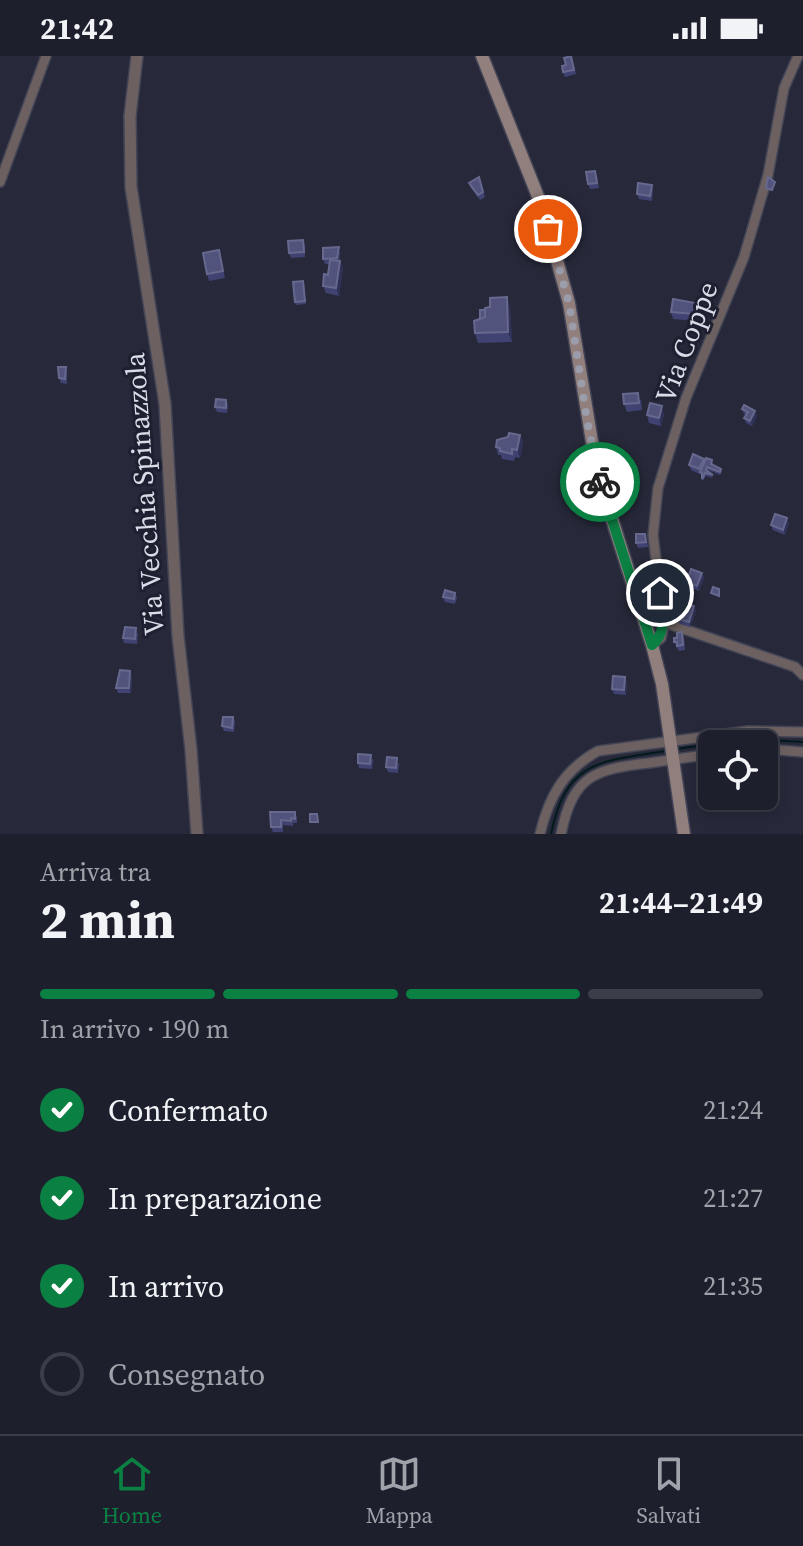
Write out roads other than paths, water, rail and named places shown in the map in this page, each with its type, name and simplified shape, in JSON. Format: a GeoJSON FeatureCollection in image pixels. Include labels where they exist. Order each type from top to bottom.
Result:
{"type":"FeatureCollection","features":[{"type":"Feature","properties":{"kind":"main road"},"geometry":{"type":"LineString","coordinates":[[482,56],[541,204],[569,303],[597,472],[652,645],[673,750],[684,834]]}},
{"type":"Feature","properties":{"kind":"street"},"geometry":{"type":"LineString","coordinates":[[0,182],[46,56]]}},
{"type":"Feature","properties":{"kind":"street","name":"Via Vecchia Spinazzola"},"geometry":{"type":"LineString","coordinates":[[137,56],[130,116],[131,187],[165,404],[178,636],[197,834]]}},
{"type":"Feature","properties":{"kind":"street","name":"Via Coppe"},"geometry":{"type":"LineString","coordinates":[[663,622],[653,535],[658,488],[686,398],[744,257],[768,175],[784,88],[798,56]]}},
{"type":"Feature","properties":{"kind":"street"},"geometry":{"type":"LineString","coordinates":[[652,645],[661,638],[663,622],[795,667],[803,675]]}},
{"type":"Feature","properties":{"kind":"street"},"geometry":{"type":"LineString","coordinates":[[561,834],[579,788],[596,772],[673,750],[766,730],[803,732]]}},
{"type":"Feature","properties":{"kind":"street"},"geometry":{"type":"LineString","coordinates":[[778,750],[803,752]]}},
{"type":"Feature","properties":{"kind":"street"},"geometry":{"type":"LineString","coordinates":[[540,834],[545,815],[563,778],[579,762],[598,751],[698,753]]}},
{"type":"Feature","properties":{"kind":"street"},"geometry":{"type":"LineString","coordinates":[[563,778],[579,788]]}},
{"type":"Feature","properties":{"kind":"waterway"},"geometry":{"type":"LineString","coordinates":[[677,749],[746,739],[803,742]]}},
{"type":"Feature","properties":{"kind":"waterway"},"geometry":{"type":"LineString","coordinates":[[551,834],[566,791],[577,777],[605,762],[666,751]]}}]}
